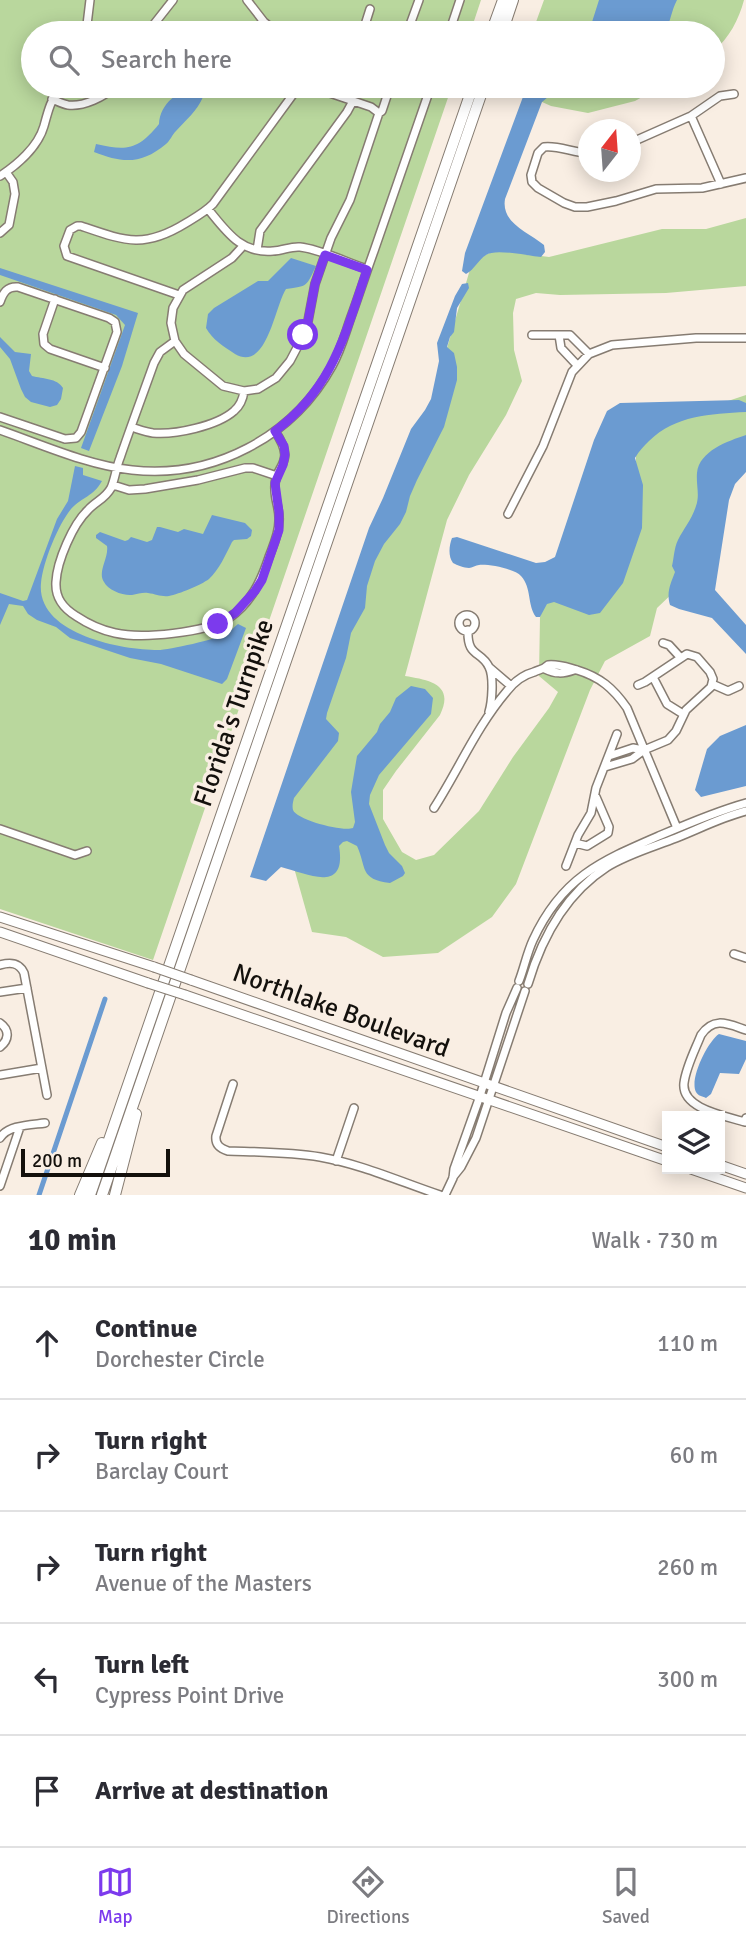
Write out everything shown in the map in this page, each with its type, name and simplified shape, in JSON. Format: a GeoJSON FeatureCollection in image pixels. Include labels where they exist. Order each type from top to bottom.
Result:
{"type":"FeatureCollection","features":[{"type":"Feature","properties":{"kind":"highway"},"geometry":{"type":"LineString","coordinates":[[495,21],[503,0]]}},
{"type":"Feature","properties":{"kind":"highway"},"geometry":{"type":"LineString","coordinates":[[506,21],[513,0]]}},
{"type":"Feature","properties":{"kind":"highway","name":"Florida's Turnpike"},"geometry":{"type":"LineString","coordinates":[[90,1195],[469,98]]}},
{"type":"Feature","properties":{"kind":"highway","name":"Florida's Turnpike"},"geometry":{"type":"LineString","coordinates":[[102,1195],[480,98]]}},
{"type":"Feature","properties":{"kind":"highway"},"geometry":{"type":"LineString","coordinates":[[115,1195],[153,1049]]}},
{"type":"Feature","properties":{"kind":"highway"},"geometry":{"type":"LineString","coordinates":[[80,1195],[134,1066]]}},
{"type":"Feature","properties":{"kind":"main road","name":"Northlake Boulevard"},"geometry":{"type":"LineString","coordinates":[[0,917],[191,980],[662,1145]]}},
{"type":"Feature","properties":{"kind":"main road","name":"Northlake Boulevard"},"geometry":{"type":"LineString","coordinates":[[0,932],[662,1159]]}},
{"type":"Feature","properties":{"kind":"main road"},"geometry":{"type":"LineString","coordinates":[[725,1167],[746,1174]]}},
{"type":"Feature","properties":{"kind":"main road"},"geometry":{"type":"LineString","coordinates":[[705,1174],[746,1188]]}},
{"type":"Feature","properties":{"kind":"street"},"geometry":{"type":"LineString","coordinates":[[87,21],[90,0]]}},
{"type":"Feature","properties":{"kind":"street"},"geometry":{"type":"LineString","coordinates":[[156,21],[173,0]]}},
{"type":"Feature","properties":{"kind":"street"},"geometry":{"type":"LineString","coordinates":[[247,0],[263,21]]}},
{"type":"Feature","properties":{"kind":"street"},"geometry":{"type":"LineString","coordinates":[[411,21],[419,0]]}},
{"type":"Feature","properties":{"kind":"street"},"geometry":{"type":"LineString","coordinates":[[453,21],[460,0]]}},
{"type":"Feature","properties":{"kind":"street"},"geometry":{"type":"LineString","coordinates":[[366,21],[370,9]]}},
{"type":"Feature","properties":{"kind":"street"},"geometry":{"type":"LineString","coordinates":[[725,95],[734,94]]}},
{"type":"Feature","properties":{"kind":"street"},"geometry":{"type":"LineString","coordinates":[[0,233],[9,225],[15,198],[14,186],[3,174],[23,158],[37,141],[52,99],[66,105],[97,98]]}},
{"type":"Feature","properties":{"kind":"street"},"geometry":{"type":"LineString","coordinates":[[179,295],[67,256],[64,246],[68,233],[77,226],[124,240],[144,240],[173,231],[208,209],[290,98]]}},
{"type":"Feature","properties":{"kind":"street"},"geometry":{"type":"LineString","coordinates":[[346,98],[372,107],[379,114]]}},
{"type":"Feature","properties":{"kind":"street"},"geometry":{"type":"LineString","coordinates":[[243,246],[232,258],[179,295],[171,315],[171,330],[184,354],[216,382],[229,389],[244,391],[271,383],[292,356],[308,321],[314,288],[332,234],[350,200],[386,98]]}},
{"type":"Feature","properties":{"kind":"street"},"geometry":{"type":"LineString","coordinates":[[0,430],[92,462],[116,468],[162,471],[207,464],[245,450],[275,431],[304,405],[332,366],[345,338],[425,98]]}},
{"type":"Feature","properties":{"kind":"street"},"geometry":{"type":"LineString","coordinates":[[641,138],[691,116],[717,98]]}},
{"type":"Feature","properties":{"kind":"street"},"geometry":{"type":"LineString","coordinates":[[257,250],[260,231],[353,100]]}},
{"type":"Feature","properties":{"kind":"street"},"geometry":{"type":"LineString","coordinates":[[691,116],[721,184]]}},
{"type":"Feature","properties":{"kind":"street"},"geometry":{"type":"LineString","coordinates":[[578,152],[544,147],[538,153],[531,176],[532,182],[564,204],[587,207],[656,189],[694,189],[746,178]]}},
{"type":"Feature","properties":{"kind":"street"},"geometry":{"type":"LineString","coordinates":[[208,209],[243,246],[274,251],[300,247],[367,270]]}},
{"type":"Feature","properties":{"kind":"street"},"geometry":{"type":"LineString","coordinates":[[0,302],[4,292],[14,286],[109,318],[117,328],[117,335],[81,432],[73,440],[0,417]]}},
{"type":"Feature","properties":{"kind":"street"},"geometry":{"type":"LineString","coordinates":[[55,299],[43,334],[44,345],[105,368]]}},
{"type":"Feature","properties":{"kind":"street"},"geometry":{"type":"LineString","coordinates":[[532,335],[570,335],[589,354]]}},
{"type":"Feature","properties":{"kind":"street"},"geometry":{"type":"LineString","coordinates":[[559,335],[561,348],[577,365]]}},
{"type":"Feature","properties":{"kind":"street"},"geometry":{"type":"LineString","coordinates":[[508,514],[542,446],[569,379],[577,365],[589,354],[612,345],[696,338],[746,338]]}},
{"type":"Feature","properties":{"kind":"street"},"geometry":{"type":"LineString","coordinates":[[175,341],[158,355],[116,468],[113,485],[104,499],[86,511],[72,533],[58,569],[56,590],[65,609],[105,630],[133,635],[193,631],[211,627],[227,619],[247,601],[262,580],[279,530],[274,487],[285,455],[284,446],[275,431]]}},
{"type":"Feature","properties":{"kind":"street"},"geometry":{"type":"LineString","coordinates":[[131,427],[155,433],[205,425],[235,410],[244,391]]}},
{"type":"Feature","properties":{"kind":"street"},"geometry":{"type":"LineString","coordinates":[[113,485],[145,489],[245,468],[277,476]]}},
{"type":"Feature","properties":{"kind":"street"},"geometry":{"type":"LineString","coordinates":[[468,630],[467,641],[470,647],[511,686]]}},
{"type":"Feature","properties":{"kind":"street"},"geometry":{"type":"LineString","coordinates":[[663,643],[669,645],[680,657]]}},
{"type":"Feature","properties":{"kind":"street"},"geometry":{"type":"LineString","coordinates":[[605,767],[632,758],[671,737],[676,732],[683,714],[712,684],[713,679],[697,657],[687,654],[638,685]]}},
{"type":"Feature","properties":{"kind":"street"},"geometry":{"type":"LineString","coordinates":[[434,808],[488,716],[511,686],[527,674],[545,669],[548,665],[561,664],[601,680],[616,692],[626,708],[677,828]]}},
{"type":"Feature","properties":{"kind":"street"},"geometry":{"type":"LineString","coordinates":[[488,716],[492,699],[490,668]]}},
{"type":"Feature","properties":{"kind":"street"},"geometry":{"type":"LineString","coordinates":[[653,677],[667,704],[683,714]]}},
{"type":"Feature","properties":{"kind":"street"},"geometry":{"type":"LineString","coordinates":[[712,684],[728,691],[739,686]]}},
{"type":"Feature","properties":{"kind":"street"},"geometry":{"type":"LineString","coordinates":[[566,866],[591,813],[595,794],[617,734]]}},
{"type":"Feature","properties":{"kind":"street"},"geometry":{"type":"LineString","coordinates":[[609,756],[632,748],[644,750]]}},
{"type":"Feature","properties":{"kind":"street"},"geometry":{"type":"LineString","coordinates":[[575,842],[587,846],[608,833],[609,827],[595,794]]}},
{"type":"Feature","properties":{"kind":"street"},"geometry":{"type":"LineString","coordinates":[[233,1084],[216,1136],[216,1143],[221,1149],[305,1155],[336,1161],[443,1195],[453,1178],[454,1169],[485,1098],[520,968],[553,905],[574,882],[595,866],[710,814],[746,803]]}},
{"type":"Feature","properties":{"kind":"street"},"geometry":{"type":"LineString","coordinates":[[528,968],[565,904],[607,868],[628,856],[746,811]]}},
{"type":"Feature","properties":{"kind":"street"},"geometry":{"type":"LineString","coordinates":[[0,829],[75,855],[87,851]]}},
{"type":"Feature","properties":{"kind":"street"},"geometry":{"type":"LineString","coordinates":[[518,1017],[532,942]]}},
{"type":"Feature","properties":{"kind":"street"},"geometry":{"type":"LineString","coordinates":[[489,1085],[532,984],[543,943]]}},
{"type":"Feature","properties":{"kind":"street"},"geometry":{"type":"LineString","coordinates":[[734,954],[746,958]]}},
{"type":"Feature","properties":{"kind":"street"},"geometry":{"type":"LineString","coordinates":[[0,965],[10,963],[20,967],[24,973],[47,1095]]}},
{"type":"Feature","properties":{"kind":"street"},"geometry":{"type":"LineString","coordinates":[[506,1013],[522,986]]}},
{"type":"Feature","properties":{"kind":"street"},"geometry":{"type":"LineString","coordinates":[[0,992],[27,988]]}},
{"type":"Feature","properties":{"kind":"street"},"geometry":{"type":"LineString","coordinates":[[506,1013],[518,1017]]}},
{"type":"Feature","properties":{"kind":"street"},"geometry":{"type":"LineString","coordinates":[[0,1023],[8,1034],[5,1043],[0,1047]]}},
{"type":"Feature","properties":{"kind":"street"},"geometry":{"type":"LineString","coordinates":[[700,1111],[689,1100],[684,1086],[703,1031],[720,1023],[746,1030]]}},
{"type":"Feature","properties":{"kind":"street"},"geometry":{"type":"LineString","coordinates":[[0,1075],[42,1068]]}},
{"type":"Feature","properties":{"kind":"street"},"geometry":{"type":"LineString","coordinates":[[336,1161],[354,1108]]}},
{"type":"Feature","properties":{"kind":"street"},"geometry":{"type":"LineString","coordinates":[[725,1117],[745,1122],[746,1118]]}},
{"type":"Feature","properties":{"kind":"street"},"geometry":{"type":"LineString","coordinates":[[0,1138],[6,1130],[45,1123]]}},
{"type":"Feature","properties":{"kind":"street"},"geometry":{"type":"LineString","coordinates":[[0,1186],[3,1166],[20,1127]]}},
{"type":"Feature","properties":{"kind":"green space"},"geometry":{"type":"Polygon","coordinates":[[[0,0],[481,0],[474,21],[21,21],[21,98],[448,98],[153,960],[0,909],[0,0]]]}},
{"type":"Feature","properties":{"kind":"green space"},"geometry":{"type":"Polygon","coordinates":[[[544,0],[744,0],[733,28],[725,40],[725,21],[536,21],[544,0]]]}},
{"type":"Feature","properties":{"kind":"green space"},"geometry":{"type":"Polygon","coordinates":[[[533,98],[640,98],[588,113],[551,106],[533,98]]]}},
{"type":"Feature","properties":{"kind":"green space"},"geometry":{"type":"Polygon","coordinates":[[[746,218],[746,286],[666,293],[536,293],[516,299],[513,313],[514,350],[522,381],[447,520],[405,676],[437,685],[442,690],[444,705],[440,715],[383,790],[383,819],[402,852],[416,860],[434,855],[479,811],[513,757],[549,708],[558,692],[539,676],[540,617],[546,599],[636,522],[636,447],[665,422],[746,395],[746,449],[704,487],[676,590],[657,608],[650,636],[605,661],[590,690],[516,884],[492,917],[438,953],[383,957],[346,937],[312,932],[282,825],[383,530],[439,432],[447,348],[471,266],[497,250],[549,257],[662,229],[706,229],[746,218]]]}},
{"type":"Feature","properties":{"kind":"water"},"geometry":{"type":"Polygon","coordinates":[[[599,0],[677,0],[669,21],[592,21],[599,0]]]}},
{"type":"Feature","properties":{"kind":"water"},"geometry":{"type":"Polygon","coordinates":[[[202,98],[198,107],[157,151],[131,160],[94,152],[96,144],[124,148],[138,144],[159,124],[163,110],[172,99],[202,98]]]}},
{"type":"Feature","properties":{"kind":"water"},"geometry":{"type":"Polygon","coordinates":[[[523,98],[547,98],[542,102],[505,199],[507,214],[511,220],[544,245],[545,252],[541,257],[490,253],[466,274],[462,271],[465,253],[523,98]]]}},
{"type":"Feature","properties":{"kind":"water"},"geometry":{"type":"Polygon","coordinates":[[[291,258],[316,266],[310,278],[306,284],[286,289],[268,335],[255,354],[246,357],[235,354],[215,339],[206,328],[208,314],[258,281],[268,281],[291,258]]]}},
{"type":"Feature","properties":{"kind":"water"},"geometry":{"type":"Polygon","coordinates":[[[0,268],[138,313],[122,366],[89,451],[81,448],[125,325],[116,315],[0,275],[0,268]]]}},
{"type":"Feature","properties":{"kind":"water"},"geometry":{"type":"Polygon","coordinates":[[[468,283],[469,288],[457,308],[454,332],[447,347],[454,353],[457,380],[444,427],[417,480],[400,524],[375,561],[367,586],[365,608],[351,633],[346,658],[327,713],[326,719],[339,733],[338,741],[294,798],[293,804],[293,810],[303,818],[340,828],[353,828],[355,822],[351,792],[357,756],[377,732],[396,698],[411,686],[425,689],[433,698],[431,714],[379,775],[369,804],[389,853],[405,873],[390,883],[373,879],[366,871],[357,846],[347,841],[339,846],[340,861],[337,871],[331,876],[313,876],[281,867],[266,881],[250,877],[369,528],[411,429],[431,399],[439,361],[437,343],[455,296],[462,284],[468,283]]]}},
{"type":"Feature","properties":{"kind":"water"},"geometry":{"type":"Polygon","coordinates":[[[0,337],[15,352],[31,354],[29,371],[32,376],[53,381],[63,388],[57,405],[50,407],[31,402],[25,397],[10,359],[0,347],[0,337]]]}},
{"type":"Feature","properties":{"kind":"water"},"geometry":{"type":"Polygon","coordinates":[[[739,400],[746,403],[746,412],[707,415],[682,421],[659,432],[635,458],[643,485],[642,528],[623,583],[600,613],[589,615],[554,602],[547,604],[540,617],[536,617],[527,586],[518,573],[489,565],[465,568],[451,560],[450,544],[452,538],[457,537],[536,563],[555,557],[594,440],[607,411],[620,403],[739,400]]]}},
{"type":"Feature","properties":{"kind":"water"},"geometry":{"type":"Polygon","coordinates":[[[746,435],[746,472],[735,484],[729,500],[715,590],[746,625],[746,654],[712,618],[670,605],[669,596],[675,572],[672,566],[676,546],[697,502],[699,465],[716,448],[746,435]]]}},
{"type":"Feature","properties":{"kind":"water"},"geometry":{"type":"Polygon","coordinates":[[[75,466],[83,468],[83,475],[102,481],[71,509],[56,534],[48,555],[41,583],[43,601],[52,615],[66,627],[84,636],[123,647],[158,650],[221,636],[238,624],[246,628],[227,679],[222,684],[70,638],[56,627],[28,614],[23,606],[9,604],[0,625],[0,593],[27,600],[57,519],[68,501],[75,466]]]}},
{"type":"Feature","properties":{"kind":"water"},"geometry":{"type":"Polygon","coordinates":[[[212,515],[245,523],[252,530],[247,539],[232,542],[219,567],[205,581],[166,596],[146,593],[124,595],[112,590],[104,582],[102,574],[107,546],[96,538],[100,532],[125,541],[131,537],[147,542],[152,540],[157,527],[203,534],[212,515]]]}},
{"type":"Feature","properties":{"kind":"water"},"geometry":{"type":"Polygon","coordinates":[[[746,725],[746,786],[701,797],[695,790],[707,749],[720,736],[746,725]]]}},
{"type":"Feature","properties":{"kind":"water"},"geometry":{"type":"Polygon","coordinates":[[[719,1034],[746,1041],[746,1059],[739,1074],[720,1073],[711,1094],[706,1098],[696,1092],[695,1078],[705,1052],[719,1034]]]}},
{"type":"Feature","properties":{"kind":"waterway"},"geometry":{"type":"LineString","coordinates":[[39,1195],[105,999]]}},
{"type":"Feature","properties":{"kind":"route"},"geometry":{"type":"LineString","coordinates":[[218,624],[247,601],[262,580],[279,530],[275,479],[285,455],[284,446],[275,431],[304,405],[332,366],[345,338],[367,270],[325,255],[303,335]]}}]}
